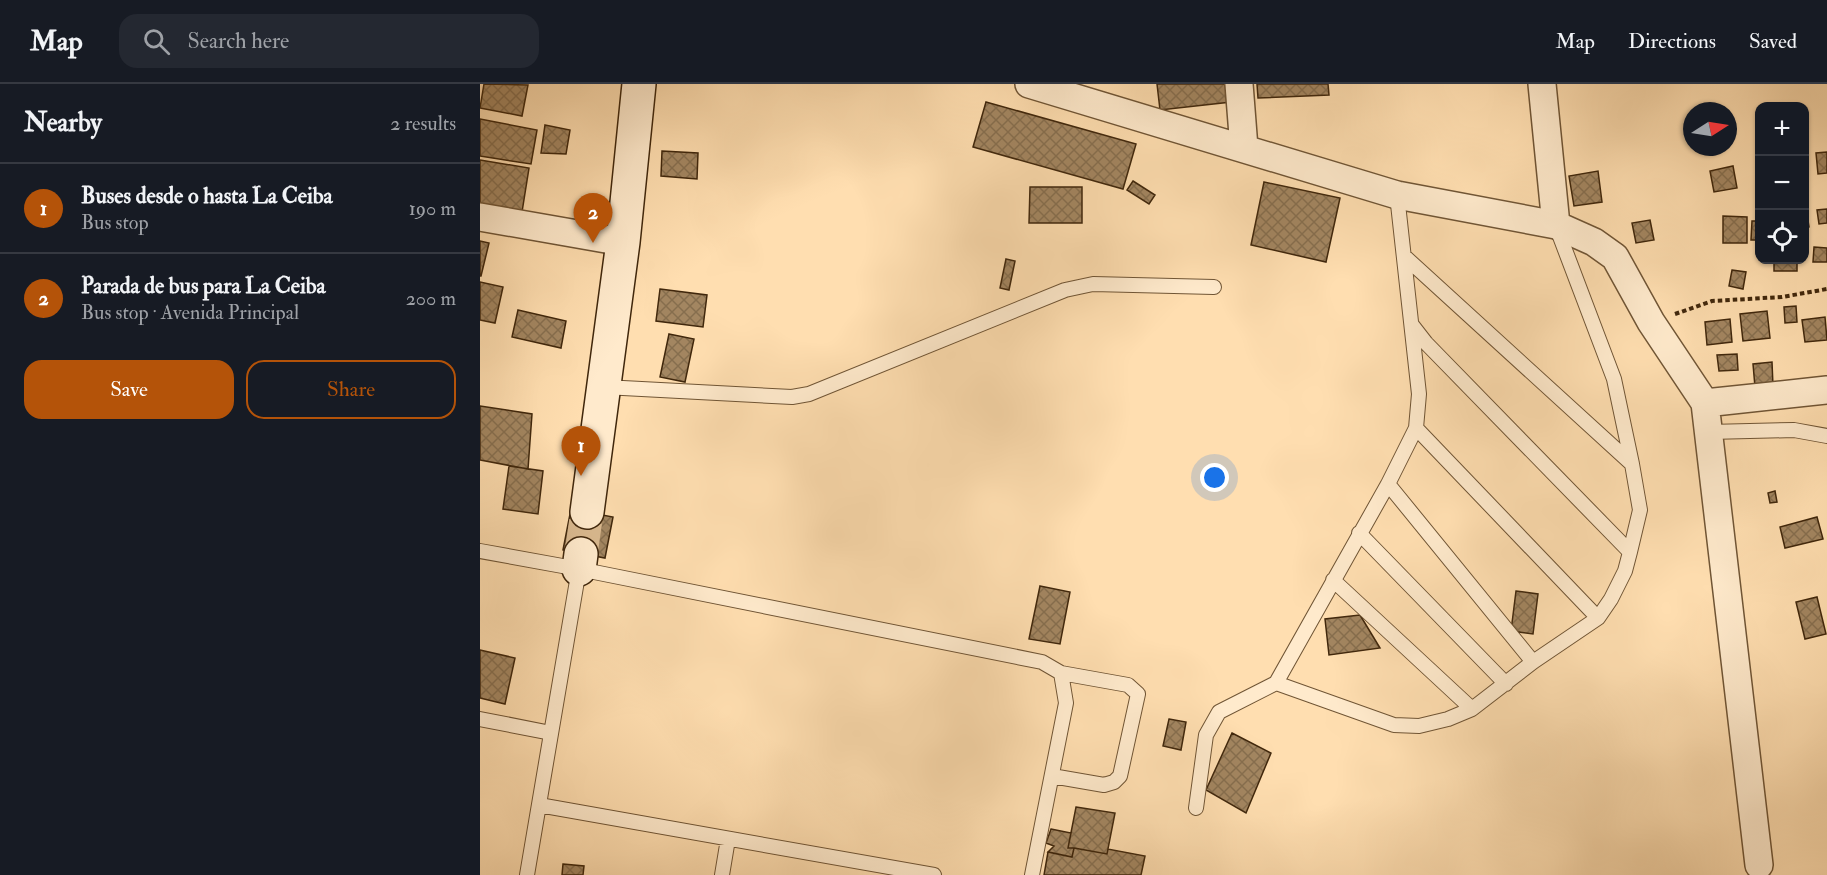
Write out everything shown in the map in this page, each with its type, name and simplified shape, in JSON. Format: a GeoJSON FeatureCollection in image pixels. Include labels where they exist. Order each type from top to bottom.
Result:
{"type":"FeatureCollection","features":[{"type":"Feature","properties":{"kind":"main road"},"geometry":{"type":"LineString","coordinates":[[587,512],[623,242],[639,84]]}},
{"type":"Feature","properties":{"kind":"street"},"geometry":{"type":"LineString","coordinates":[[1029,84],[1397,195],[1556,225],[1594,243],[1615,257],[1651,322],[1705,403],[1759,865]]}},
{"type":"Feature","properties":{"kind":"street"},"geometry":{"type":"LineString","coordinates":[[1239,84],[1244,148]]}},
{"type":"Feature","properties":{"kind":"street"},"geometry":{"type":"LineString","coordinates":[[1542,84],[1556,225]]}},
{"type":"Feature","properties":{"kind":"street"},"geometry":{"type":"LineString","coordinates":[[480,217],[623,242]]}},
{"type":"Feature","properties":{"kind":"street"},"geometry":{"type":"LineString","coordinates":[[1705,403],[1827,390]]}},
{"type":"Feature","properties":{"kind":"lane"},"geometry":{"type":"LineString","coordinates":[[1196,807],[1206,735],[1220,712],[1276,683],[1388,484],[1416,428],[1419,394],[1397,195]]}},
{"type":"Feature","properties":{"kind":"lane"},"geometry":{"type":"LineString","coordinates":[[1276,683],[1394,725],[1419,726],[1448,718],[1472,709],[1533,662],[1598,618],[1616,589],[1630,552],[1640,510],[1614,379],[1556,225]]}},
{"type":"Feature","properties":{"kind":"lane"},"geometry":{"type":"LineString","coordinates":[[1404,256],[1632,464]]}},
{"type":"Feature","properties":{"kind":"lane"},"geometry":{"type":"LineString","coordinates":[[604,387],[792,397],[809,394],[1065,290],[1092,284],[1214,287]]}},
{"type":"Feature","properties":{"kind":"lane"},"geometry":{"type":"LineString","coordinates":[[1412,325],[1426,343],[1630,552]]}},
{"type":"Feature","properties":{"kind":"lane"},"geometry":{"type":"LineString","coordinates":[[1416,428],[1598,618]]}},
{"type":"Feature","properties":{"kind":"lane"},"geometry":{"type":"LineString","coordinates":[[1709,432],[1794,430],[1827,436]]}},
{"type":"Feature","properties":{"kind":"lane"},"geometry":{"type":"LineString","coordinates":[[1388,484],[1533,662]]}},
{"type":"Feature","properties":{"kind":"lane"},"geometry":{"type":"LineString","coordinates":[[1359,533],[1506,684]]}},
{"type":"Feature","properties":{"kind":"lane"},"geometry":{"type":"LineString","coordinates":[[480,551],[580,561],[1042,662],[1061,673],[1128,685],[1138,694],[1120,776],[1114,782],[1104,785],[1052,776]]}},
{"type":"Feature","properties":{"kind":"lane"},"geometry":{"type":"LineString","coordinates":[[527,875],[580,561]]}},
{"type":"Feature","properties":{"kind":"lane"},"geometry":{"type":"LineString","coordinates":[[1333,580],[1472,709]]}},
{"type":"Feature","properties":{"kind":"lane"},"geometry":{"type":"LineString","coordinates":[[1032,875],[1066,703],[1061,673]]}},
{"type":"Feature","properties":{"kind":"lane"},"geometry":{"type":"LineString","coordinates":[[480,719],[551,732]]}},
{"type":"Feature","properties":{"kind":"lane"},"geometry":{"type":"LineString","coordinates":[[539,805],[934,875]]}},
{"type":"Feature","properties":{"kind":"lane"},"geometry":{"type":"LineString","coordinates":[[722,875],[728,838]]}},
{"type":"Feature","properties":{"kind":"path"},"geometry":{"type":"LineString","coordinates":[[1651,322],[1712,301],[1782,297],[1827,289]]}},
{"type":"Feature","properties":{"kind":"building"},"geometry":{"type":"Polygon","coordinates":[[[484,84],[528,85],[522,116],[480,108],[484,84]]]}},
{"type":"Feature","properties":{"kind":"building"},"geometry":{"type":"Polygon","coordinates":[[[1157,84],[1229,84],[1231,102],[1160,110],[1157,84]]]}},
{"type":"Feature","properties":{"kind":"building"},"geometry":{"type":"Polygon","coordinates":[[[1257,84],[1328,84],[1329,95],[1258,98],[1257,84]]]}},
{"type":"Feature","properties":{"kind":"building"},"geometry":{"type":"Polygon","coordinates":[[[986,102],[1136,144],[1123,189],[973,147],[986,102]]]}},
{"type":"Feature","properties":{"kind":"building"},"geometry":{"type":"Polygon","coordinates":[[[480,119],[537,130],[531,164],[480,156],[480,119]]]}},
{"type":"Feature","properties":{"kind":"building"},"geometry":{"type":"Polygon","coordinates":[[[545,125],[570,130],[566,154],[541,153],[545,125]]]}},
{"type":"Feature","properties":{"kind":"building"},"geometry":{"type":"Polygon","coordinates":[[[662,151],[698,153],[697,179],[661,176],[662,151]]]}},
{"type":"Feature","properties":{"kind":"building"},"geometry":{"type":"Polygon","coordinates":[[[1827,152],[1827,173],[1818,174],[1816,153],[1827,152]]]}},
{"type":"Feature","properties":{"kind":"building"},"geometry":{"type":"Polygon","coordinates":[[[480,160],[529,168],[522,212],[480,205],[480,160]]]}},
{"type":"Feature","properties":{"kind":"building"},"geometry":{"type":"Polygon","coordinates":[[[1733,166],[1737,188],[1714,192],[1710,171],[1733,166]]]}},
{"type":"Feature","properties":{"kind":"building"},"geometry":{"type":"Polygon","coordinates":[[[1598,171],[1602,202],[1574,206],[1569,176],[1598,171]]]}},
{"type":"Feature","properties":{"kind":"building"},"geometry":{"type":"Polygon","coordinates":[[[1133,181],[1155,195],[1149,204],[1127,190],[1133,181]]]}},
{"type":"Feature","properties":{"kind":"building"},"geometry":{"type":"Polygon","coordinates":[[[1264,182],[1340,198],[1326,262],[1251,245],[1264,182]]]}},
{"type":"Feature","properties":{"kind":"building"},"geometry":{"type":"Polygon","coordinates":[[[1030,187],[1082,187],[1082,223],[1029,223],[1030,187]]]}},
{"type":"Feature","properties":{"kind":"building"},"geometry":{"type":"Polygon","coordinates":[[[1827,209],[1827,223],[1819,224],[1817,210],[1827,209]]]}},
{"type":"Feature","properties":{"kind":"building"},"geometry":{"type":"Polygon","coordinates":[[[1723,216],[1747,217],[1747,243],[1723,243],[1723,216]]]}},
{"type":"Feature","properties":{"kind":"building"},"geometry":{"type":"Polygon","coordinates":[[[1650,220],[1654,240],[1636,243],[1632,223],[1650,220]]]}},
{"type":"Feature","properties":{"kind":"building"},"geometry":{"type":"Polygon","coordinates":[[[1752,221],[1755,221],[1755,240],[1751,240],[1752,221]]]}},
{"type":"Feature","properties":{"kind":"building"},"geometry":{"type":"Polygon","coordinates":[[[480,241],[489,243],[481,276],[480,276],[480,241]]]}},
{"type":"Feature","properties":{"kind":"building"},"geometry":{"type":"Polygon","coordinates":[[[1814,247],[1827,248],[1827,262],[1813,262],[1814,247]]]}},
{"type":"Feature","properties":{"kind":"building"},"geometry":{"type":"Polygon","coordinates":[[[1006,259],[1015,261],[1009,290],[1000,288],[1006,259]]]}},
{"type":"Feature","properties":{"kind":"building"},"geometry":{"type":"Polygon","coordinates":[[[1774,264],[1797,264],[1797,271],[1774,271],[1774,264]]]}},
{"type":"Feature","properties":{"kind":"building"},"geometry":{"type":"Polygon","coordinates":[[[1732,270],[1746,272],[1743,289],[1729,286],[1732,270]]]}},
{"type":"Feature","properties":{"kind":"building"},"geometry":{"type":"Polygon","coordinates":[[[480,282],[503,287],[495,323],[480,320],[480,282]]]}},
{"type":"Feature","properties":{"kind":"building"},"geometry":{"type":"Polygon","coordinates":[[[660,289],[707,295],[703,327],[656,321],[660,289]]]}},
{"type":"Feature","properties":{"kind":"building"},"geometry":{"type":"Polygon","coordinates":[[[1796,306],[1797,322],[1785,323],[1784,307],[1796,306]]]}},
{"type":"Feature","properties":{"kind":"building"},"geometry":{"type":"Polygon","coordinates":[[[518,310],[566,321],[561,348],[512,337],[518,310]]]}},
{"type":"Feature","properties":{"kind":"building"},"geometry":{"type":"Polygon","coordinates":[[[1767,311],[1770,338],[1743,341],[1740,314],[1767,311]]]}},
{"type":"Feature","properties":{"kind":"building"},"geometry":{"type":"Polygon","coordinates":[[[1825,317],[1827,340],[1805,342],[1802,320],[1825,317]]]}},
{"type":"Feature","properties":{"kind":"building"},"geometry":{"type":"Polygon","coordinates":[[[1730,319],[1732,342],[1707,345],[1705,322],[1730,319]]]}},
{"type":"Feature","properties":{"kind":"building"},"geometry":{"type":"Polygon","coordinates":[[[669,334],[694,339],[685,382],[660,377],[669,334]]]}},
{"type":"Feature","properties":{"kind":"building"},"geometry":{"type":"Polygon","coordinates":[[[1737,354],[1738,370],[1719,371],[1717,355],[1737,354]]]}},
{"type":"Feature","properties":{"kind":"building"},"geometry":{"type":"Polygon","coordinates":[[[1772,362],[1773,386],[1755,387],[1753,364],[1772,362]]]}},
{"type":"Feature","properties":{"kind":"building"},"geometry":{"type":"Polygon","coordinates":[[[480,406],[532,414],[528,469],[480,460],[480,406]]]}},
{"type":"Feature","properties":{"kind":"building"},"geometry":{"type":"Polygon","coordinates":[[[509,466],[543,471],[538,514],[503,509],[509,466]]]}},
{"type":"Feature","properties":{"kind":"building"},"geometry":{"type":"Polygon","coordinates":[[[1775,491],[1777,502],[1770,503],[1768,493],[1775,491]]]}},
{"type":"Feature","properties":{"kind":"building"},"geometry":{"type":"Polygon","coordinates":[[[571,509],[613,517],[605,558],[563,550],[571,509]]]}},
{"type":"Feature","properties":{"kind":"building"},"geometry":{"type":"Polygon","coordinates":[[[1817,517],[1823,539],[1785,548],[1780,527],[1817,517]]]}},
{"type":"Feature","properties":{"kind":"building"},"geometry":{"type":"Polygon","coordinates":[[[1040,586],[1070,592],[1060,644],[1029,639],[1040,586]]]}},
{"type":"Feature","properties":{"kind":"building"},"geometry":{"type":"Polygon","coordinates":[[[1516,591],[1538,594],[1533,634],[1511,631],[1516,591]]]}},
{"type":"Feature","properties":{"kind":"building"},"geometry":{"type":"Polygon","coordinates":[[[1817,597],[1826,634],[1805,639],[1796,602],[1817,597]]]}},
{"type":"Feature","properties":{"kind":"building"},"geometry":{"type":"Polygon","coordinates":[[[1360,615],[1380,648],[1329,655],[1325,619],[1360,615]]]}},
{"type":"Feature","properties":{"kind":"building"},"geometry":{"type":"Polygon","coordinates":[[[480,650],[515,658],[505,704],[480,698],[480,650]]]}},
{"type":"Feature","properties":{"kind":"building"},"geometry":{"type":"Polygon","coordinates":[[[1169,719],[1186,722],[1181,750],[1163,746],[1169,719]]]}},
{"type":"Feature","properties":{"kind":"building"},"geometry":{"type":"Polygon","coordinates":[[[1232,733],[1271,753],[1246,813],[1206,790],[1232,733]]]}},
{"type":"Feature","properties":{"kind":"building"},"geometry":{"type":"Polygon","coordinates":[[[1076,807],[1115,813],[1107,854],[1068,848],[1076,807]]]}},
{"type":"Feature","properties":{"kind":"building"},"geometry":{"type":"Polygon","coordinates":[[[1051,829],[1071,833],[1068,848],[1074,848],[1072,857],[1048,852],[1054,846],[1046,843],[1051,829]]]}},
{"type":"Feature","properties":{"kind":"building"},"geometry":{"type":"Polygon","coordinates":[[[1074,848],[1107,854],[1108,849],[1145,856],[1141,875],[1044,875],[1048,852],[1072,857],[1074,848]]]}},
{"type":"Feature","properties":{"kind":"building"},"geometry":{"type":"Polygon","coordinates":[[[563,864],[584,866],[583,875],[562,875],[563,864]]]}},
{"type":"Feature","properties":{"kind":"tunnel"},"geometry":{"type":"LineString","coordinates":[[581,554],[587,512]]}},
{"type":"Feature","properties":{"kind":"place","name":"Parada de bus para La Ceiba"},"geometry":{"type":"Point","coordinates":[593,243]}},
{"type":"Feature","properties":{"kind":"place","name":"Buses desde o hasta La Ceiba"},"geometry":{"type":"Point","coordinates":[581,476]}}]}
